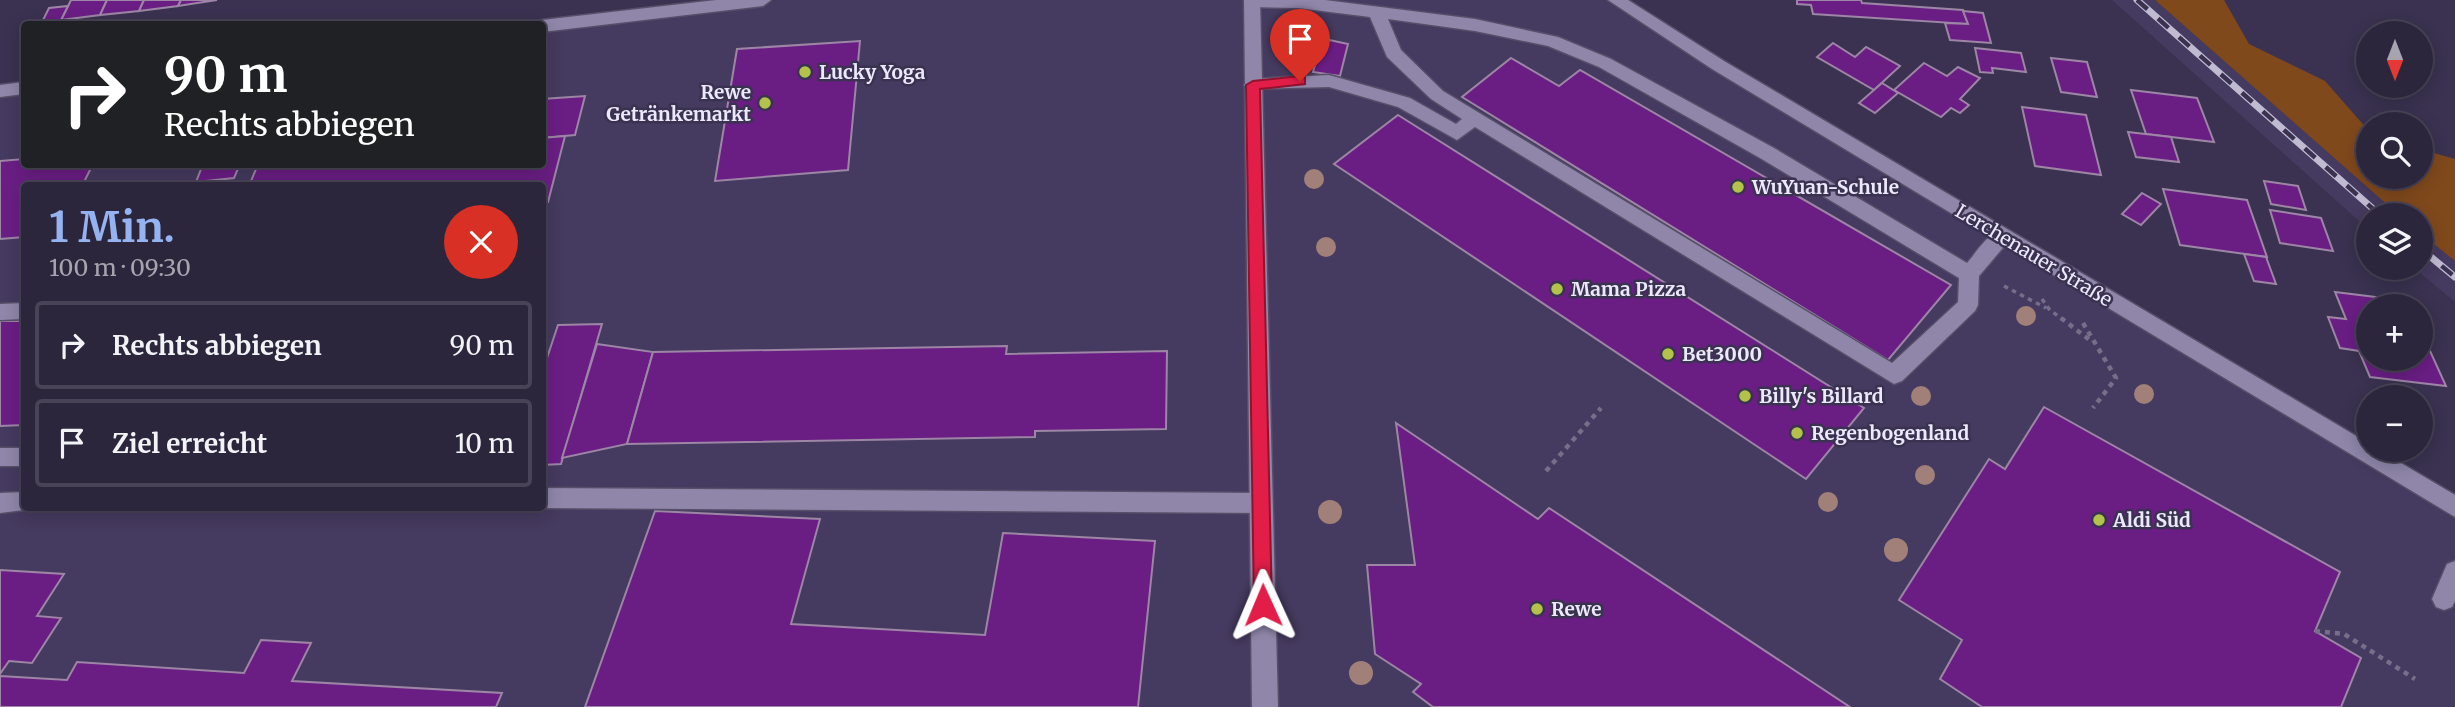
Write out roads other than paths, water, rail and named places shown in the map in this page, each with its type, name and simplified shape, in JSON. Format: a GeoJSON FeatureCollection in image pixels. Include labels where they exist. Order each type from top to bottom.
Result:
{"type":"FeatureCollection","features":[{"type":"Feature","properties":{"kind":"street"},"geometry":{"type":"LineString","coordinates":[[546,26],[763,0]]}},
{"type":"Feature","properties":{"kind":"street"},"geometry":{"type":"LineString","coordinates":[[1265,707],[1252,0],[1298,2],[1475,25],[1552,41],[1605,63],[1767,153],[1970,272]]}},
{"type":"Feature","properties":{"kind":"street","name":"Lerchenauer Straße"},"geometry":{"type":"LineString","coordinates":[[1616,0],[1718,65],[2455,507]]}},
{"type":"Feature","properties":{"kind":"street"},"geometry":{"type":"LineString","coordinates":[[1377,13],[1393,54],[1437,95],[1894,374],[1968,305],[1970,272],[2003,236]]}},
{"type":"Feature","properties":{"kind":"street"},"geometry":{"type":"LineString","coordinates":[[1253,85],[1329,81],[1404,102],[1457,133],[1474,118]]}},
{"type":"Feature","properties":{"kind":"street"},"geometry":{"type":"LineString","coordinates":[[0,90],[21,88]]}},
{"type":"Feature","properties":{"kind":"street"},"geometry":{"type":"LineString","coordinates":[[0,312],[21,311]]}},
{"type":"Feature","properties":{"kind":"street"},"geometry":{"type":"LineString","coordinates":[[0,457],[21,457]]}},
{"type":"Feature","properties":{"kind":"street"},"geometry":{"type":"LineString","coordinates":[[546,498],[1261,503]]}},
{"type":"Feature","properties":{"kind":"street"},"geometry":{"type":"LineString","coordinates":[[0,503],[21,502]]}},
{"type":"Feature","properties":{"kind":"street"},"geometry":{"type":"LineString","coordinates":[[2444,599],[2455,572]]}},
{"type":"Feature","properties":{"kind":"railway"},"geometry":{"type":"LineString","coordinates":[[2137,0],[2366,203]]}},
{"type":"Feature","properties":{"kind":"railway"},"geometry":{"type":"LineString","coordinates":[[2433,259],[2455,277]]}},
{"type":"Feature","properties":{"kind":"place","name":"Lucky Yoga"},"geometry":{"type":"Point","coordinates":[805,72]}},
{"type":"Feature","properties":{"kind":"place","name":"Rewe Getränkemarkt"},"geometry":{"type":"Point","coordinates":[765,103]}},
{"type":"Feature","properties":{"kind":"place","name":"WuYuan-Schule"},"geometry":{"type":"Point","coordinates":[1738,187]}},
{"type":"Feature","properties":{"kind":"place","name":"Mama Pizza"},"geometry":{"type":"Point","coordinates":[1557,289]}},
{"type":"Feature","properties":{"kind":"place","name":"Bet3000"},"geometry":{"type":"Point","coordinates":[1668,354]}},
{"type":"Feature","properties":{"kind":"place","name":"Billy's Billard"},"geometry":{"type":"Point","coordinates":[1745,396]}},
{"type":"Feature","properties":{"kind":"place","name":"Regenbogenland"},"geometry":{"type":"Point","coordinates":[1797,433]}},
{"type":"Feature","properties":{"kind":"place","name":"Aldi Süd"},"geometry":{"type":"Point","coordinates":[2099,520]}},
{"type":"Feature","properties":{"kind":"place","name":"Rewe"},"geometry":{"type":"Point","coordinates":[1537,609]}}]}
